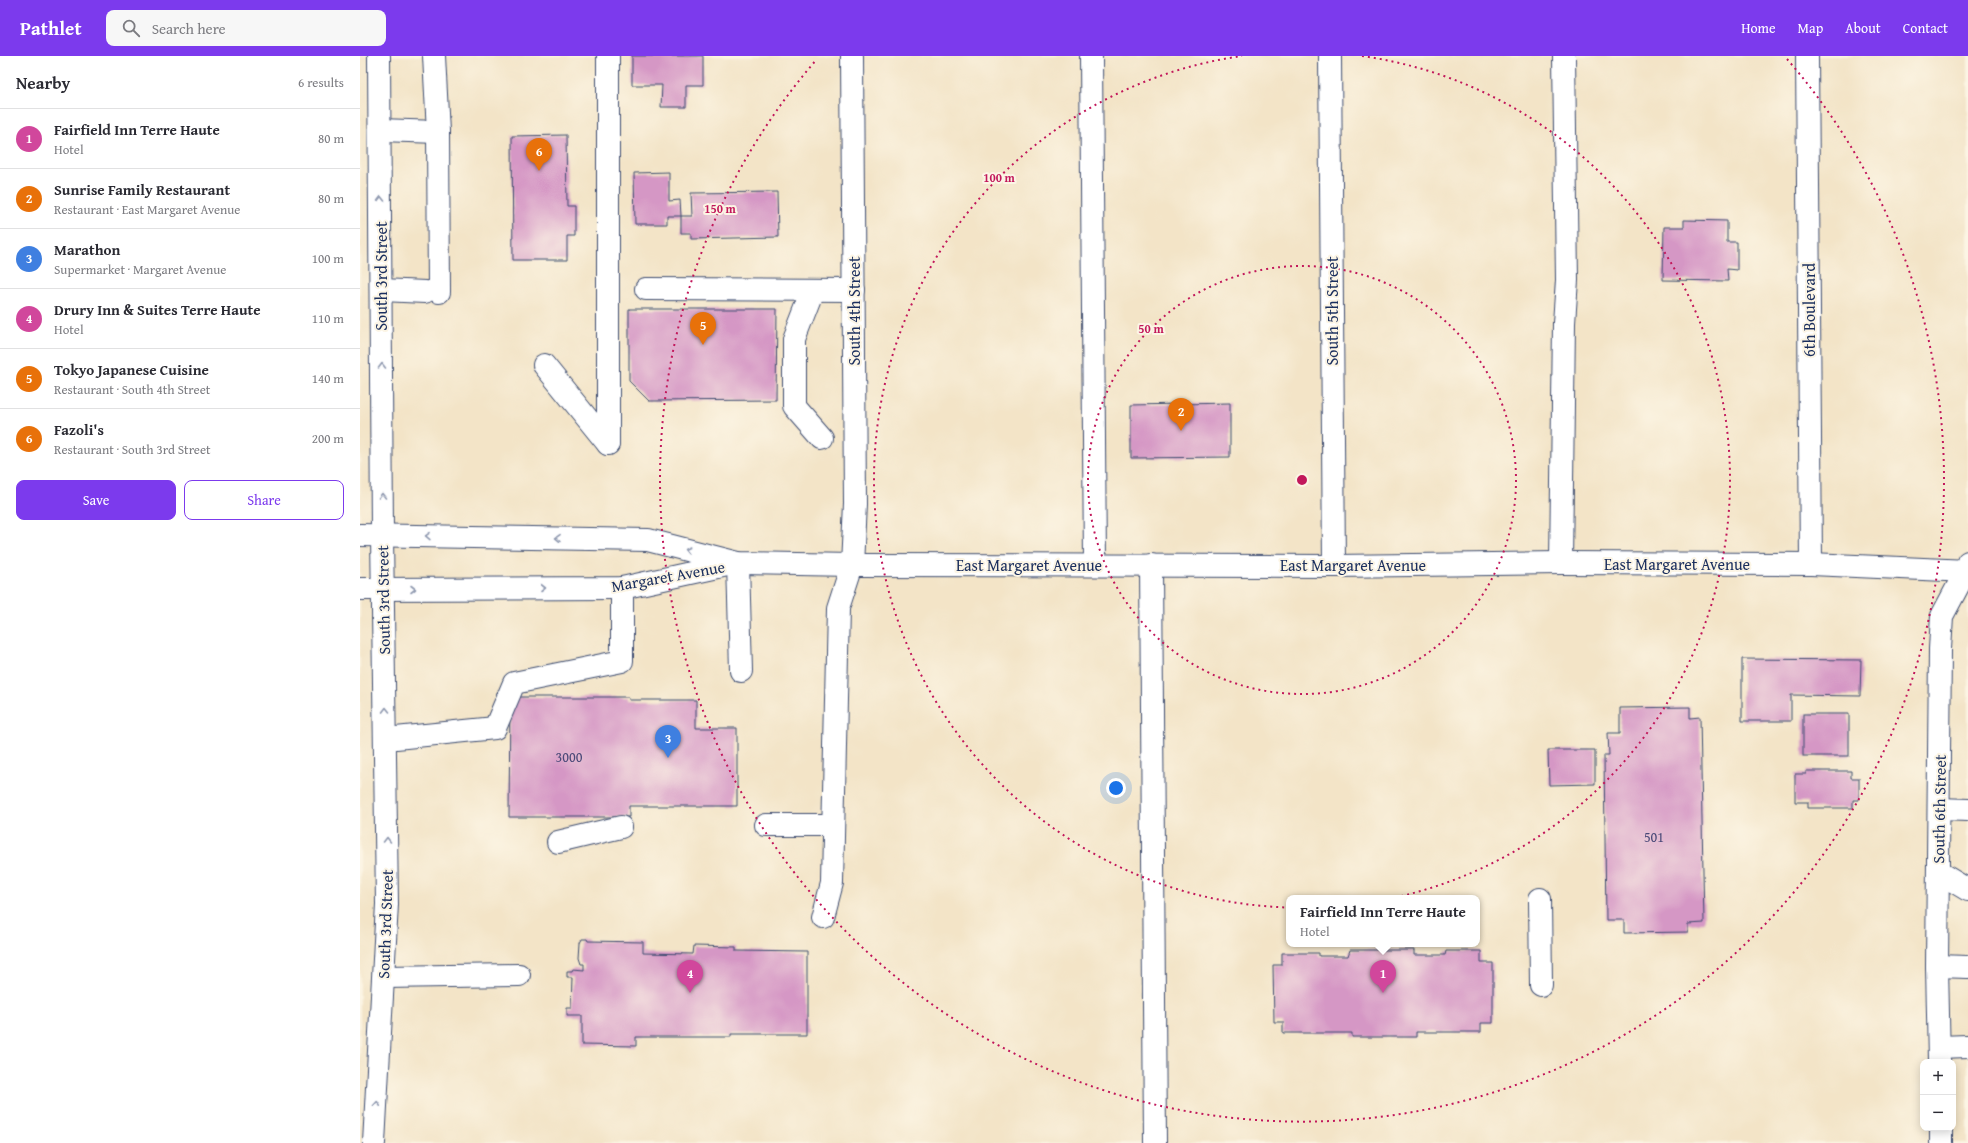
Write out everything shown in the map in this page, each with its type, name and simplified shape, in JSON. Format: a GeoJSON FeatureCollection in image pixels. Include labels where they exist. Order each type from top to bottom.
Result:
{"type":"FeatureCollection","features":[{"type":"Feature","properties":{"kind":"main road","name":"South 3rd Street"},"geometry":{"type":"LineString","coordinates":[[374,1143],[387,904],[386,739],[382,535],[382,290],[379,56]]}},
{"type":"Feature","properties":{"kind":"main road"},"geometry":{"type":"LineString","coordinates":[[382,290],[432,292],[438,132],[434,56]]}},
{"type":"Feature","properties":{"kind":"main road"},"geometry":{"type":"LineString","coordinates":[[544,365],[608,444],[608,56]]}},
{"type":"Feature","properties":{"kind":"main road","name":"South 4th Street"},"geometry":{"type":"LineString","coordinates":[[823,917],[832,883],[832,825],[838,608],[852,565],[855,504],[852,56]]}},
{"type":"Feature","properties":{"kind":"main road"},"geometry":{"type":"LineString","coordinates":[[1091,56],[1095,565]]}},
{"type":"Feature","properties":{"kind":"main road","name":"South 5th Street"},"geometry":{"type":"LineString","coordinates":[[1330,56],[1334,566]]}},
{"type":"Feature","properties":{"kind":"main road"},"geometry":{"type":"LineString","coordinates":[[1561,563],[1564,323],[1567,280],[1564,56]]}},
{"type":"Feature","properties":{"kind":"main road","name":"6th Boulevard"},"geometry":{"type":"LineString","coordinates":[[1807,56],[1811,564]]}},
{"type":"Feature","properties":{"kind":"main road"},"geometry":{"type":"LineString","coordinates":[[380,130],[438,132]]}},
{"type":"Feature","properties":{"kind":"main road"},"geometry":{"type":"LineString","coordinates":[[646,289],[854,290]]}},
{"type":"Feature","properties":{"kind":"main road"},"geometry":{"type":"LineString","coordinates":[[813,290],[794,339],[794,406],[822,438]]}},
{"type":"Feature","properties":{"kind":"main road","name":"Margaret Avenue"},"geometry":{"type":"LineString","coordinates":[[360,535],[648,540],[738,563]]}},
{"type":"Feature","properties":{"kind":"main road"},"geometry":{"type":"LineString","coordinates":[[738,563],[741,671]]}},
{"type":"Feature","properties":{"kind":"main road","name":"East Margaret Avenue"},"geometry":{"type":"LineString","coordinates":[[738,563],[852,565],[1334,566],[1561,563],[1811,564],[1967,568]]}},
{"type":"Feature","properties":{"kind":"main road","name":"Margaret Avenue"},"geometry":{"type":"LineString","coordinates":[[360,589],[622,588],[738,563]]}},
{"type":"Feature","properties":{"kind":"main road"},"geometry":{"type":"LineString","coordinates":[[1151,565],[1155,1143]]}},
{"type":"Feature","properties":{"kind":"main road","name":"South 6th Street"},"geometry":{"type":"LineString","coordinates":[[1939,1054],[1937,966],[1940,649],[1942,616],[1967,568]]}},
{"type":"Feature","properties":{"kind":"main road"},"geometry":{"type":"LineString","coordinates":[[386,739],[495,728],[514,683],[622,661],[622,588]]}},
{"type":"Feature","properties":{"kind":"main road"},"geometry":{"type":"LineString","coordinates":[[1939,809],[1968,810]]}},
{"type":"Feature","properties":{"kind":"main road"},"geometry":{"type":"LineString","coordinates":[[766,825],[832,825]]}},
{"type":"Feature","properties":{"kind":"main road"},"geometry":{"type":"LineString","coordinates":[[558,842],[621,827]]}},
{"type":"Feature","properties":{"kind":"main road"},"geometry":{"type":"LineString","coordinates":[[1938,872],[1968,890]]}},
{"type":"Feature","properties":{"kind":"main road"},"geometry":{"type":"LineString","coordinates":[[1540,899],[1541,985]]}},
{"type":"Feature","properties":{"kind":"main road"},"geometry":{"type":"LineString","coordinates":[[1937,966],[1968,967]]}},
{"type":"Feature","properties":{"kind":"main road"},"geometry":{"type":"LineString","coordinates":[[384,977],[519,975]]}},
{"type":"Feature","properties":{"kind":"main road"},"geometry":{"type":"LineString","coordinates":[[1939,1054],[1968,1046]]}},
{"type":"Feature","properties":{"kind":"main road"},"geometry":{"type":"LineString","coordinates":[[1941,1131],[1941,1143]]}},
{"type":"Feature","properties":{"kind":"building"},"geometry":{"type":"Polygon","coordinates":[[[632,56],[703,56],[703,85],[686,85],[686,107],[661,107],[662,85],[632,85],[632,56]]]}},
{"type":"Feature","properties":{"kind":"building"},"geometry":{"type":"Polygon","coordinates":[[[566,135],[567,206],[574,206],[574,236],[567,236],[567,260],[513,260],[512,136],[566,135]]]}},
{"type":"Feature","properties":{"kind":"building"},"geometry":{"type":"Polygon","coordinates":[[[669,172],[669,201],[680,200],[681,216],[667,216],[667,224],[635,224],[634,173],[669,172]]]}},
{"type":"Feature","properties":{"kind":"building"},"geometry":{"type":"Polygon","coordinates":[[[777,192],[778,237],[691,239],[691,233],[681,233],[681,216],[692,216],[691,193],[777,192]]]}},
{"type":"Feature","properties":{"kind":"building"},"geometry":{"type":"Polygon","coordinates":[[[1684,220],[1727,221],[1727,242],[1737,242],[1737,270],[1727,269],[1728,281],[1663,280],[1664,227],[1684,227],[1684,220]]]}},
{"type":"Feature","properties":{"kind":"building"},"geometry":{"type":"Polygon","coordinates":[[[629,309],[777,309],[776,400],[649,401],[629,381],[629,309]]]}},
{"type":"Feature","properties":{"kind":"building"},"geometry":{"type":"Polygon","coordinates":[[[1230,403],[1230,457],[1131,458],[1131,405],[1230,403]]]}},
{"type":"Feature","properties":{"kind":"building"},"geometry":{"type":"Polygon","coordinates":[[[1742,659],[1861,660],[1860,696],[1791,695],[1791,721],[1742,721],[1742,659]]]}},
{"type":"Feature","properties":{"kind":"building"},"geometry":{"type":"Polygon","coordinates":[[[510,697],[629,697],[629,700],[696,700],[696,728],[737,728],[737,806],[629,806],[629,817],[509,817],[510,697]]]}},
{"type":"Feature","properties":{"kind":"building"},"geometry":{"type":"Polygon","coordinates":[[[1690,707],[1690,718],[1700,717],[1704,923],[1688,924],[1688,932],[1624,933],[1624,920],[1606,920],[1604,755],[1609,755],[1608,733],[1620,733],[1620,708],[1690,707]]]}},
{"type":"Feature","properties":{"kind":"building"},"geometry":{"type":"Polygon","coordinates":[[[1803,714],[1849,714],[1849,756],[1803,756],[1803,714]]]}},
{"type":"Feature","properties":{"kind":"building"},"geometry":{"type":"Polygon","coordinates":[[[1548,750],[1595,750],[1595,784],[1549,785],[1548,750]]]}},
{"type":"Feature","properties":{"kind":"building"},"geometry":{"type":"Polygon","coordinates":[[[1806,771],[1851,771],[1851,778],[1859,778],[1859,800],[1853,800],[1853,808],[1808,808],[1808,802],[1795,802],[1795,774],[1806,774],[1806,771]]]}},
{"type":"Feature","properties":{"kind":"building"},"geometry":{"type":"Polygon","coordinates":[[[582,939],[587,939],[588,941],[643,942],[643,953],[693,954],[694,946],[736,947],[736,951],[807,952],[807,1034],[731,1034],[731,1037],[636,1037],[636,1046],[582,1045],[582,1016],[567,1016],[567,1008],[572,1008],[573,977],[567,977],[567,971],[572,971],[573,969],[584,970],[584,964],[581,964],[579,958],[580,943],[582,939]]]}},
{"type":"Feature","properties":{"kind":"building"},"geometry":{"type":"Polygon","coordinates":[[[1350,950],[1414,950],[1414,955],[1445,955],[1446,951],[1481,951],[1481,963],[1493,963],[1493,1023],[1481,1023],[1481,1032],[1416,1032],[1416,1037],[1352,1037],[1352,1033],[1283,1033],[1283,1022],[1274,1022],[1273,965],[1282,965],[1282,953],[1319,953],[1319,956],[1348,956],[1350,950]]]}},
{"type":"Feature","properties":{"kind":"place","name":"Fazoli's"},"geometry":{"type":"Point","coordinates":[539,171]}},
{"type":"Feature","properties":{"kind":"place","name":"Tokyo Japanese Cuisine"},"geometry":{"type":"Point","coordinates":[703,345]}},
{"type":"Feature","properties":{"kind":"place","name":"Sunrise Family Restaurant"},"geometry":{"type":"Point","coordinates":[1181,431]}},
{"type":"Feature","properties":{"kind":"place","name":"Marathon"},"geometry":{"type":"Point","coordinates":[668,758]}},
{"type":"Feature","properties":{"kind":"place","name":"Drury Inn & Suites Terre Haute"},"geometry":{"type":"Point","coordinates":[690,993]}},
{"type":"Feature","properties":{"kind":"place","name":"Fairfield Inn Terre Haute"},"geometry":{"type":"Point","coordinates":[1383,993]}}]}
